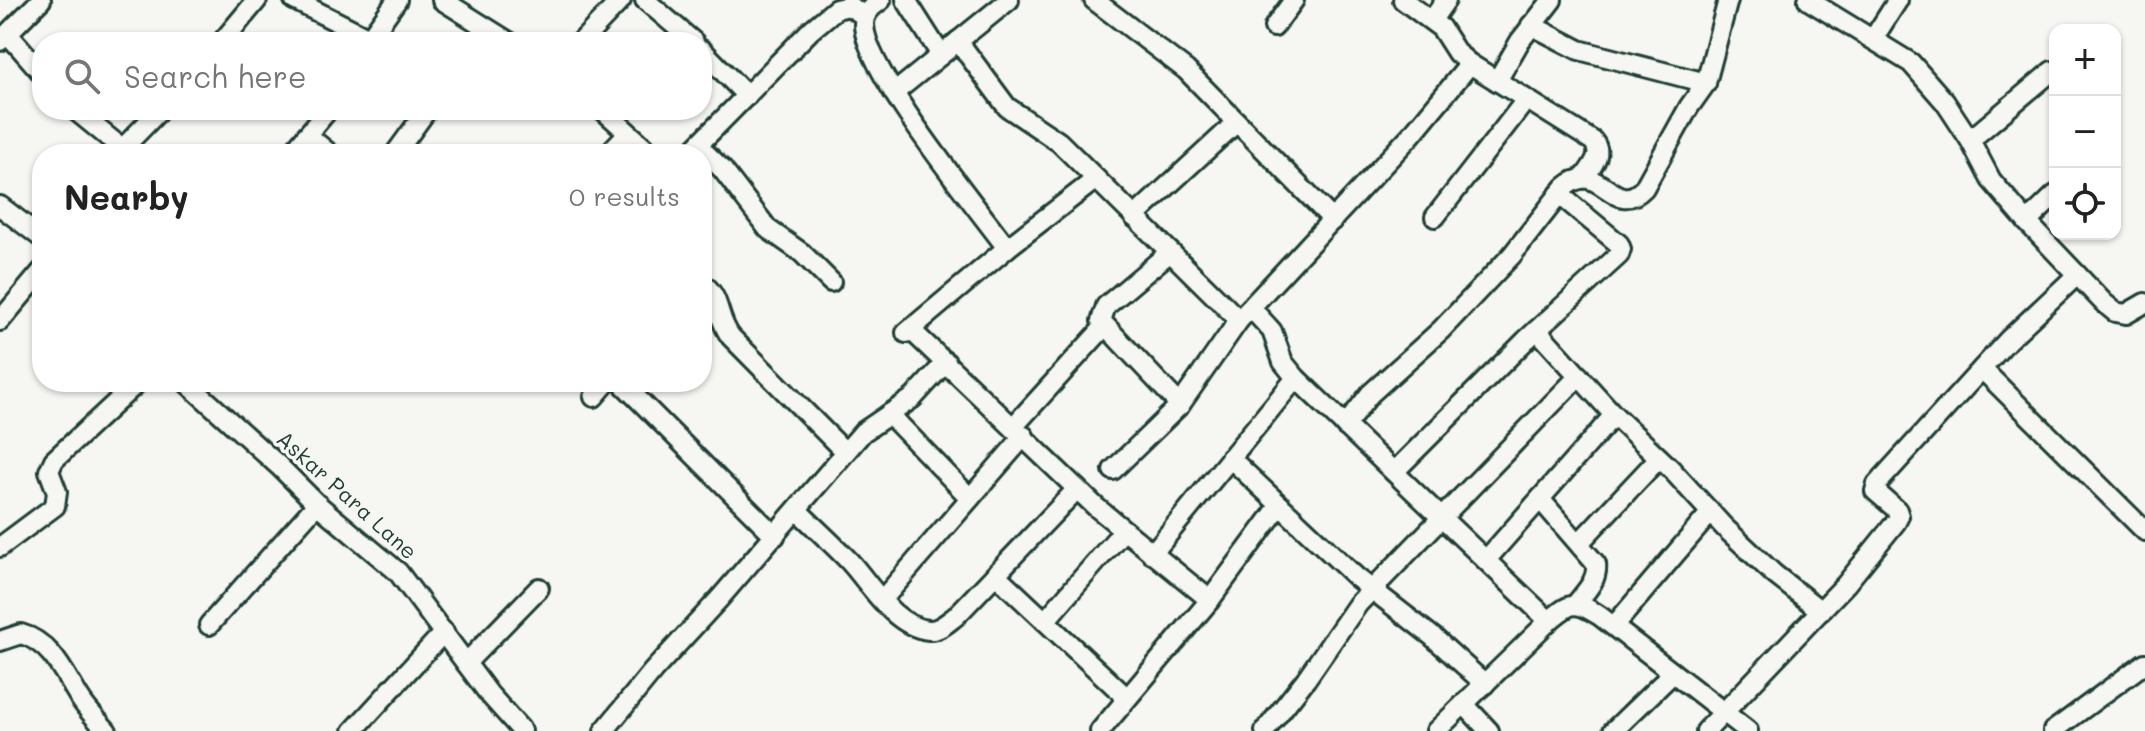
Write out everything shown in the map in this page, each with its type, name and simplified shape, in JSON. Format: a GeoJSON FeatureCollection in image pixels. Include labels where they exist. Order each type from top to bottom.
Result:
{"type":"FeatureCollection","features":[{"type":"Feature","properties":{"kind":"street"},"geometry":{"type":"LineString","coordinates":[[32,64],[4,38],[41,0]]}},
{"type":"Feature","properties":{"kind":"street"},"geometry":{"type":"LineString","coordinates":[[230,32],[257,0]]}},
{"type":"Feature","properties":{"kind":"street"},"geometry":{"type":"LineString","coordinates":[[294,0],[353,32]]}},
{"type":"Feature","properties":{"kind":"street"},"geometry":{"type":"LineString","coordinates":[[374,32],[397,0]]}},
{"type":"Feature","properties":{"kind":"street"},"geometry":{"type":"LineString","coordinates":[[442,0],[478,32]]}},
{"type":"Feature","properties":{"kind":"street"},"geometry":{"type":"LineString","coordinates":[[591,32],[621,0]]}},
{"type":"Feature","properties":{"kind":"street"},"geometry":{"type":"LineString","coordinates":[[645,0],[681,32]]}},
{"type":"Feature","properties":{"kind":"street"},"geometry":{"type":"LineString","coordinates":[[865,16],[881,0]]}},
{"type":"Feature","properties":{"kind":"street"},"geometry":{"type":"LineString","coordinates":[[906,0],[941,55]]}},
{"type":"Feature","properties":{"kind":"street"},"geometry":{"type":"LineString","coordinates":[[894,93],[1009,0]]}},
{"type":"Feature","properties":{"kind":"street"},"geometry":{"type":"LineString","coordinates":[[1094,0],[1186,70],[1333,220]]}},
{"type":"Feature","properties":{"kind":"street"},"geometry":{"type":"LineString","coordinates":[[1274,27],[1294,0]]}},
{"type":"Feature","properties":{"kind":"street"},"geometry":{"type":"LineString","coordinates":[[1403,0],[1441,28],[1457,53],[1470,64],[1593,141],[1598,154],[1584,178]]}},
{"type":"Feature","properties":{"kind":"street"},"geometry":{"type":"LineString","coordinates":[[1432,20],[1446,0]]}},
{"type":"Feature","properties":{"kind":"street"},"geometry":{"type":"LineString","coordinates":[[1497,81],[1531,25],[1552,0]]}},
{"type":"Feature","properties":{"kind":"street"},"geometry":{"type":"LineString","coordinates":[[1345,426],[1370,394],[1441,330],[1512,255],[1575,178],[1584,178],[1626,198],[1636,197],[1706,83],[1728,0]]}},
{"type":"Feature","properties":{"kind":"street"},"geometry":{"type":"LineString","coordinates":[[1810,0],[1911,63],[1945,102],[1991,180],[2027,222],[2115,312],[2126,314],[2145,303]]}},
{"type":"Feature","properties":{"kind":"street"},"geometry":{"type":"LineString","coordinates":[[1873,39],[1898,0]]}},
{"type":"Feature","properties":{"kind":"street"},"geometry":{"type":"LineString","coordinates":[[699,144],[811,30],[836,9],[849,6],[865,16]]}},
{"type":"Feature","properties":{"kind":"street"},"geometry":{"type":"LineString","coordinates":[[865,16],[868,43],[894,93],[1007,248]]}},
{"type":"Feature","properties":{"kind":"street"},"geometry":{"type":"LineString","coordinates":[[1531,25],[1579,50],[1706,83]]}},
{"type":"Feature","properties":{"kind":"street"},"geometry":{"type":"LineString","coordinates":[[958,41],[1007,107],[1050,135],[1170,252],[1245,314],[1272,331],[1283,362],[1296,378],[1549,621]]}},
{"type":"Feature","properties":{"kind":"street"},"geometry":{"type":"LineString","coordinates":[[712,62],[747,96]]}},
{"type":"Feature","properties":{"kind":"street"},"geometry":{"type":"LineString","coordinates":[[1113,470],[1180,405],[1245,314],[1442,101],[1470,64]]}},
{"type":"Feature","properties":{"kind":"street"},"geometry":{"type":"LineString","coordinates":[[1970,140],[2049,74]]}},
{"type":"Feature","properties":{"kind":"street"},"geometry":{"type":"LineString","coordinates":[[1435,217],[1526,100]]}},
{"type":"Feature","properties":{"kind":"street"},"geometry":{"type":"LineString","coordinates":[[87,120],[116,144]]}},
{"type":"Feature","properties":{"kind":"street"},"geometry":{"type":"LineString","coordinates":[[132,144],[152,120]]}},
{"type":"Feature","properties":{"kind":"street"},"geometry":{"type":"LineString","coordinates":[[300,144],[320,120]]}},
{"type":"Feature","properties":{"kind":"street"},"geometry":{"type":"LineString","coordinates":[[402,144],[420,120]]}},
{"type":"Feature","properties":{"kind":"street"},"geometry":{"type":"LineString","coordinates":[[617,120],[641,144]]}},
{"type":"Feature","properties":{"kind":"street"},"geometry":{"type":"LineString","coordinates":[[1134,217],[1237,122]]}},
{"type":"Feature","properties":{"kind":"street"},"geometry":{"type":"LineString","coordinates":[[618,144],[628,133]]}},
{"type":"Feature","properties":{"kind":"street"},"geometry":{"type":"LineString","coordinates":[[307,135],[318,144]]}},
{"type":"Feature","properties":{"kind":"street"},"geometry":{"type":"LineString","coordinates":[[712,162],[722,169],[759,220],[802,253],[831,282]]}},
{"type":"Feature","properties":{"kind":"street"},"geometry":{"type":"LineString","coordinates":[[1096,179],[1007,248],[909,332],[946,362],[1123,531],[1210,600]]}},
{"type":"Feature","properties":{"kind":"street"},"geometry":{"type":"LineString","coordinates":[[1394,472],[1537,330],[1613,262],[1621,249],[1605,230],[1559,194]]}},
{"type":"Feature","properties":{"kind":"street"},"geometry":{"type":"LineString","coordinates":[[2027,222],[2049,201]]}},
{"type":"Feature","properties":{"kind":"street"},"geometry":{"type":"LineString","coordinates":[[0,206],[32,230]]}},
{"type":"Feature","properties":{"kind":"street"},"geometry":{"type":"LineString","coordinates":[[1170,252],[1106,306],[1101,314],[1104,327],[1180,405]]}},
{"type":"Feature","properties":{"kind":"street"},"geometry":{"type":"LineString","coordinates":[[1706,731],[1846,584],[1898,519],[1897,510],[1875,491],[1875,486],[2032,316],[2077,275]]}},
{"type":"Feature","properties":{"kind":"street"},"geometry":{"type":"LineString","coordinates":[[0,321],[32,283]]}},
{"type":"Feature","properties":{"kind":"street"},"geometry":{"type":"LineString","coordinates":[[712,291],[722,325],[731,337],[845,452]]}},
{"type":"Feature","properties":{"kind":"street"},"geometry":{"type":"LineString","coordinates":[[882,600],[970,498],[1019,431],[1104,327]]}},
{"type":"Feature","properties":{"kind":"street"},"geometry":{"type":"LineString","coordinates":[[1537,330],[1614,415],[1744,546],[1821,611]]}},
{"type":"Feature","properties":{"kind":"street"},"geometry":{"type":"LineString","coordinates":[[604,731],[863,432],[913,398],[946,362]]}},
{"type":"Feature","properties":{"kind":"street"},"geometry":{"type":"LineString","coordinates":[[1982,369],[2145,531]]}},
{"type":"Feature","properties":{"kind":"street"},"geometry":{"type":"LineString","coordinates":[[1265,731],[1306,679],[1349,613],[1579,376]]}},
{"type":"Feature","properties":{"kind":"street"},"geometry":{"type":"LineString","coordinates":[[1152,554],[1296,378]]}},
{"type":"Feature","properties":{"kind":"street"},"geometry":{"type":"LineString","coordinates":[[0,547],[55,506],[57,492],[49,471],[54,460],[127,392]]}},
{"type":"Feature","properties":{"kind":"street","name":"Askar Para Lane"},"geometry":{"type":"LineString","coordinates":[[197,392],[317,504],[398,572],[489,694],[522,731]]}},
{"type":"Feature","properties":{"kind":"street"},"geometry":{"type":"LineString","coordinates":[[594,397],[598,392]]}},
{"type":"Feature","properties":{"kind":"street"},"geometry":{"type":"LineString","coordinates":[[631,392],[775,536]]}},
{"type":"Feature","properties":{"kind":"street"},"geometry":{"type":"LineString","coordinates":[[889,414],[970,498]]}},
{"type":"Feature","properties":{"kind":"street"},"geometry":{"type":"LineString","coordinates":[[1486,560],[1614,415]]}},
{"type":"Feature","properties":{"kind":"street"},"geometry":{"type":"LineString","coordinates":[[1230,458],[1371,590],[1433,637],[1485,684]]}},
{"type":"Feature","properties":{"kind":"street"},"geometry":{"type":"LineString","coordinates":[[1579,543],[1659,458]]}},
{"type":"Feature","properties":{"kind":"street"},"geometry":{"type":"LineString","coordinates":[[797,510],[850,562],[898,616],[931,630],[956,616],[1077,489]]}},
{"type":"Feature","properties":{"kind":"street"},"geometry":{"type":"LineString","coordinates":[[1540,499],[1590,555],[1597,571],[1594,581],[1576,604]]}},
{"type":"Feature","properties":{"kind":"street"},"geometry":{"type":"LineString","coordinates":[[209,625],[317,504]]}},
{"type":"Feature","properties":{"kind":"street"},"geometry":{"type":"LineString","coordinates":[[1100,731],[1210,600],[1280,505]]}},
{"type":"Feature","properties":{"kind":"street"},"geometry":{"type":"LineString","coordinates":[[1614,626],[1711,512]]}},
{"type":"Feature","properties":{"kind":"street"},"geometry":{"type":"LineString","coordinates":[[1045,621],[1123,531]]}},
{"type":"Feature","properties":{"kind":"street"},"geometry":{"type":"LineString","coordinates":[[996,575],[1127,698]]}},
{"type":"Feature","properties":{"kind":"street"},"geometry":{"type":"LineString","coordinates":[[466,663],[539,588]]}},
{"type":"Feature","properties":{"kind":"street"},"geometry":{"type":"LineString","coordinates":[[1436,731],[1549,621],[1568,605],[1576,604],[1586,607],[1614,626],[1748,731]]}},
{"type":"Feature","properties":{"kind":"street"},"geometry":{"type":"LineString","coordinates":[[364,727],[444,632]]}},
{"type":"Feature","properties":{"kind":"street"},"geometry":{"type":"LineString","coordinates":[[0,641],[21,634],[36,640],[64,670],[95,727]]}},
{"type":"Feature","properties":{"kind":"street"},"geometry":{"type":"LineString","coordinates":[[2053,731],[2145,663]]}},
{"type":"Feature","properties":{"kind":"street"},"geometry":{"type":"LineString","coordinates":[[1613,731],[1673,673]]}},
{"type":"Feature","properties":{"kind":"street"},"geometry":{"type":"LineString","coordinates":[[1464,704],[1489,731]]}}]}
